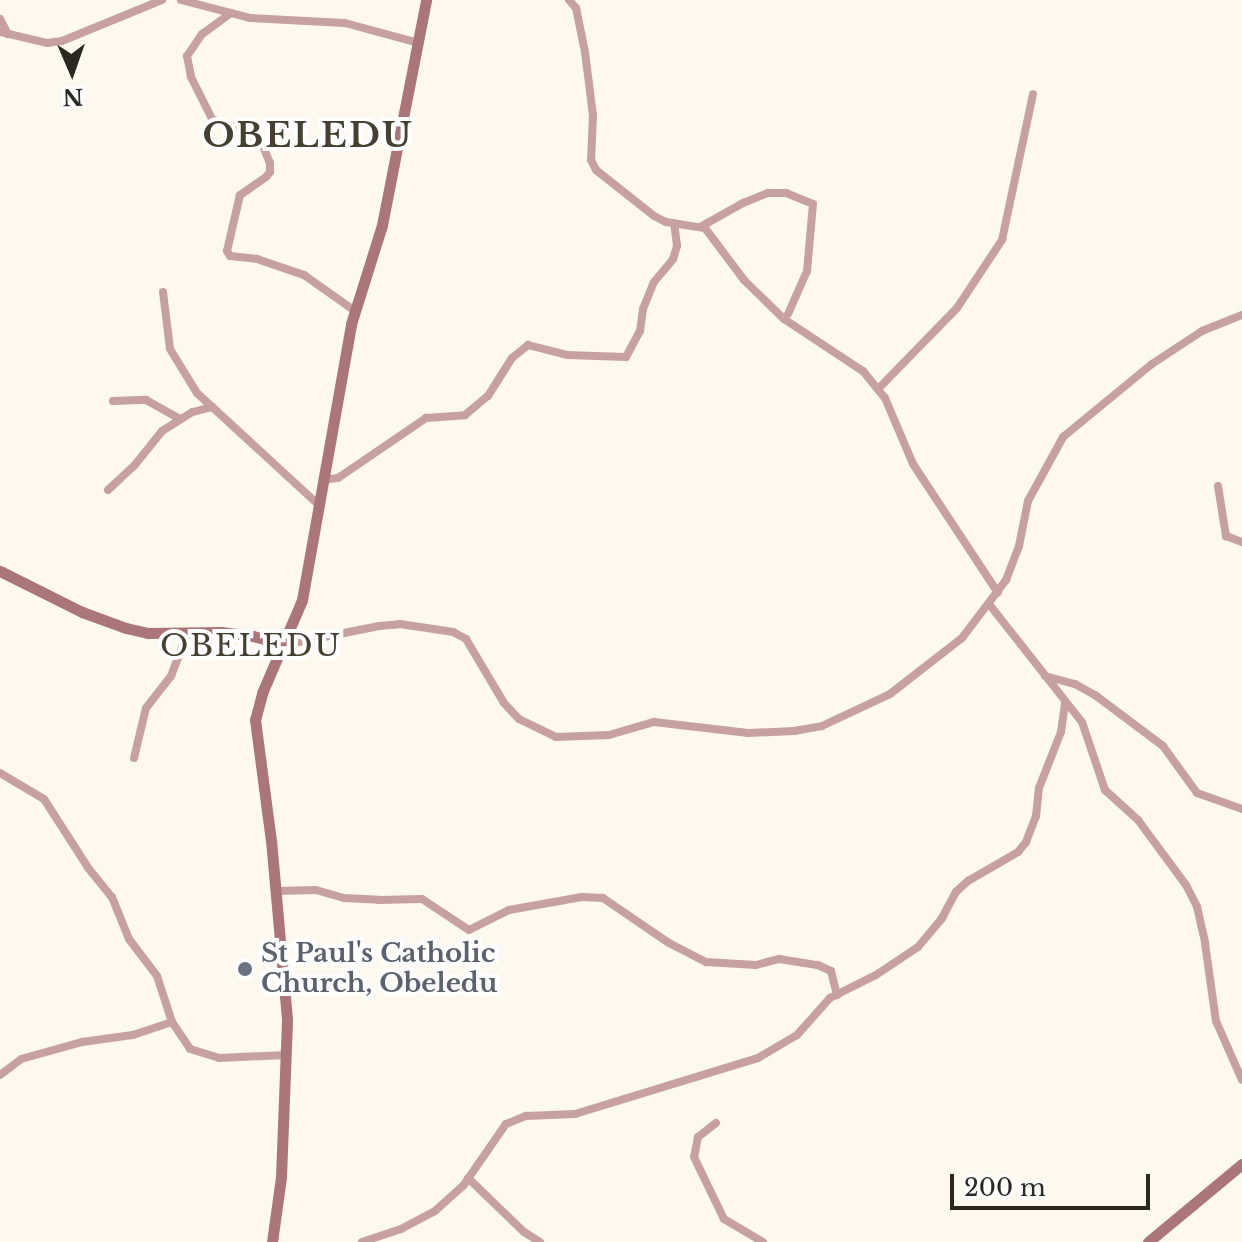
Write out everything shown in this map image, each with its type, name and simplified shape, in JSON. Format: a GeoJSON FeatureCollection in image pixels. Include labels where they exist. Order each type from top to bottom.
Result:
{"type":"FeatureCollection","features":[{"type":"Feature","properties":{"kind":"main road"},"geometry":{"type":"LineString","coordinates":[[272,1242],[281,1177],[286,1004],[255,720],[262,693],[302,600],[355,311],[382,225],[426,0]]}},
{"type":"Feature","properties":{"kind":"main road"},"geometry":{"type":"LineString","coordinates":[[0,571],[82,612],[126,628],[148,633],[253,636],[284,645]]}},
{"type":"Feature","properties":{"kind":"main road"},"geometry":{"type":"LineString","coordinates":[[1148,1242],[1242,1164]]}},
{"type":"Feature","properties":{"kind":"street"},"geometry":{"type":"LineString","coordinates":[[0,19],[4,33],[47,43],[62,41],[162,0]]}},
{"type":"Feature","properties":{"kind":"street"},"geometry":{"type":"LineString","coordinates":[[181,0],[231,13],[281,21],[345,23],[419,43]]}},
{"type":"Feature","properties":{"kind":"street"},"geometry":{"type":"LineString","coordinates":[[569,0],[576,8],[585,52],[593,115],[591,160],[596,170],[626,190],[647,212],[674,223],[702,226],[768,193],[786,193],[813,204],[807,271],[788,314]]}},
{"type":"Feature","properties":{"kind":"street"},"geometry":{"type":"LineString","coordinates":[[231,13],[202,34],[187,56],[191,77],[212,119],[253,135],[263,146],[270,163],[270,172],[266,177],[240,195],[227,251],[230,256],[257,259],[304,275],[355,311]]}},
{"type":"Feature","properties":{"kind":"street"},"geometry":{"type":"LineString","coordinates":[[878,389],[957,308],[1002,240],[1033,94]]}},
{"type":"Feature","properties":{"kind":"street"},"geometry":{"type":"LineString","coordinates":[[323,480],[338,478],[426,418],[465,415],[488,396],[512,358],[528,345],[567,355],[626,357],[640,331],[643,309],[654,282],[673,259],[677,246],[674,223]]}},
{"type":"Feature","properties":{"kind":"street"},"geometry":{"type":"LineString","coordinates":[[702,226],[744,280],[784,319],[840,353],[863,371],[878,389],[913,464],[998,593]]}},
{"type":"Feature","properties":{"kind":"street"},"geometry":{"type":"LineString","coordinates":[[163,292],[170,349],[197,393],[319,505]]}},
{"type":"Feature","properties":{"kind":"street"},"geometry":{"type":"LineString","coordinates":[[284,645],[400,624],[453,632],[466,639],[504,703],[519,719],[556,737],[609,735],[654,722],[748,733],[794,731],[834,721],[890,694],[922,665],[949,651],[998,593],[1019,546],[1032,490],[1063,437],[1152,364],[1202,331],[1242,315]]}},
{"type":"Feature","properties":{"kind":"street"},"geometry":{"type":"LineString","coordinates":[[113,401],[146,400],[180,419]]}},
{"type":"Feature","properties":{"kind":"street"},"geometry":{"type":"LineString","coordinates":[[108,490],[134,466],[162,431],[180,419],[212,407]]}},
{"type":"Feature","properties":{"kind":"street"},"geometry":{"type":"LineString","coordinates":[[1218,486],[1226,536],[1242,542]]}},
{"type":"Feature","properties":{"kind":"street"},"geometry":{"type":"LineString","coordinates":[[989,604],[1082,722],[1105,790],[1159,845],[1197,907],[1216,1021],[1242,1080]]}},
{"type":"Feature","properties":{"kind":"street"},"geometry":{"type":"LineString","coordinates":[[134,758],[146,708],[171,676],[187,634]]}},
{"type":"Feature","properties":{"kind":"street"},"geometry":{"type":"LineString","coordinates":[[1045,676],[1075,684],[1095,695],[1163,746],[1197,793],[1242,809]]}},
{"type":"Feature","properties":{"kind":"street"},"geometry":{"type":"LineString","coordinates":[[362,1242],[401,1229],[435,1211],[468,1178],[506,1124],[526,1116],[575,1114],[758,1058],[797,1035],[818,1009],[837,995],[918,947],[942,918],[956,892],[968,881],[1018,852],[1026,842],[1036,816],[1039,788],[1061,732],[1065,703]]}},
{"type":"Feature","properties":{"kind":"street"},"geometry":{"type":"LineString","coordinates":[[0,773],[44,799],[89,869],[112,897],[129,939],[157,976],[172,1022],[190,1049],[205,1056],[286,1055]]}},
{"type":"Feature","properties":{"kind":"street"},"geometry":{"type":"LineString","coordinates":[[276,891],[316,890],[344,898],[379,900],[422,899],[469,930],[509,910],[582,897],[603,898],[669,943],[706,962],[756,965],[779,959],[818,965],[831,971],[837,995]]}},
{"type":"Feature","properties":{"kind":"street"},"geometry":{"type":"LineString","coordinates":[[0,1075],[21,1059],[82,1042],[133,1035],[172,1022]]}},
{"type":"Feature","properties":{"kind":"street"},"geometry":{"type":"LineString","coordinates":[[716,1123],[698,1137],[694,1157],[724,1219],[763,1242]]}},
{"type":"Feature","properties":{"kind":"street"},"geometry":{"type":"LineString","coordinates":[[468,1178],[524,1232],[540,1242]]}},
{"type":"Feature","properties":{"kind":"place","name":"St Paul's Catholic Church, Obeledu"},"geometry":{"type":"Point","coordinates":[245,969]}},
{"type":"Feature","properties":{"kind":"district","name":"OBELEDU"},"geometry":{"type":"Point","coordinates":[308,136]}},
{"type":"Feature","properties":{"kind":"district","name":"OBELEDU"},"geometry":{"type":"Point","coordinates":[251,646]}}]}
